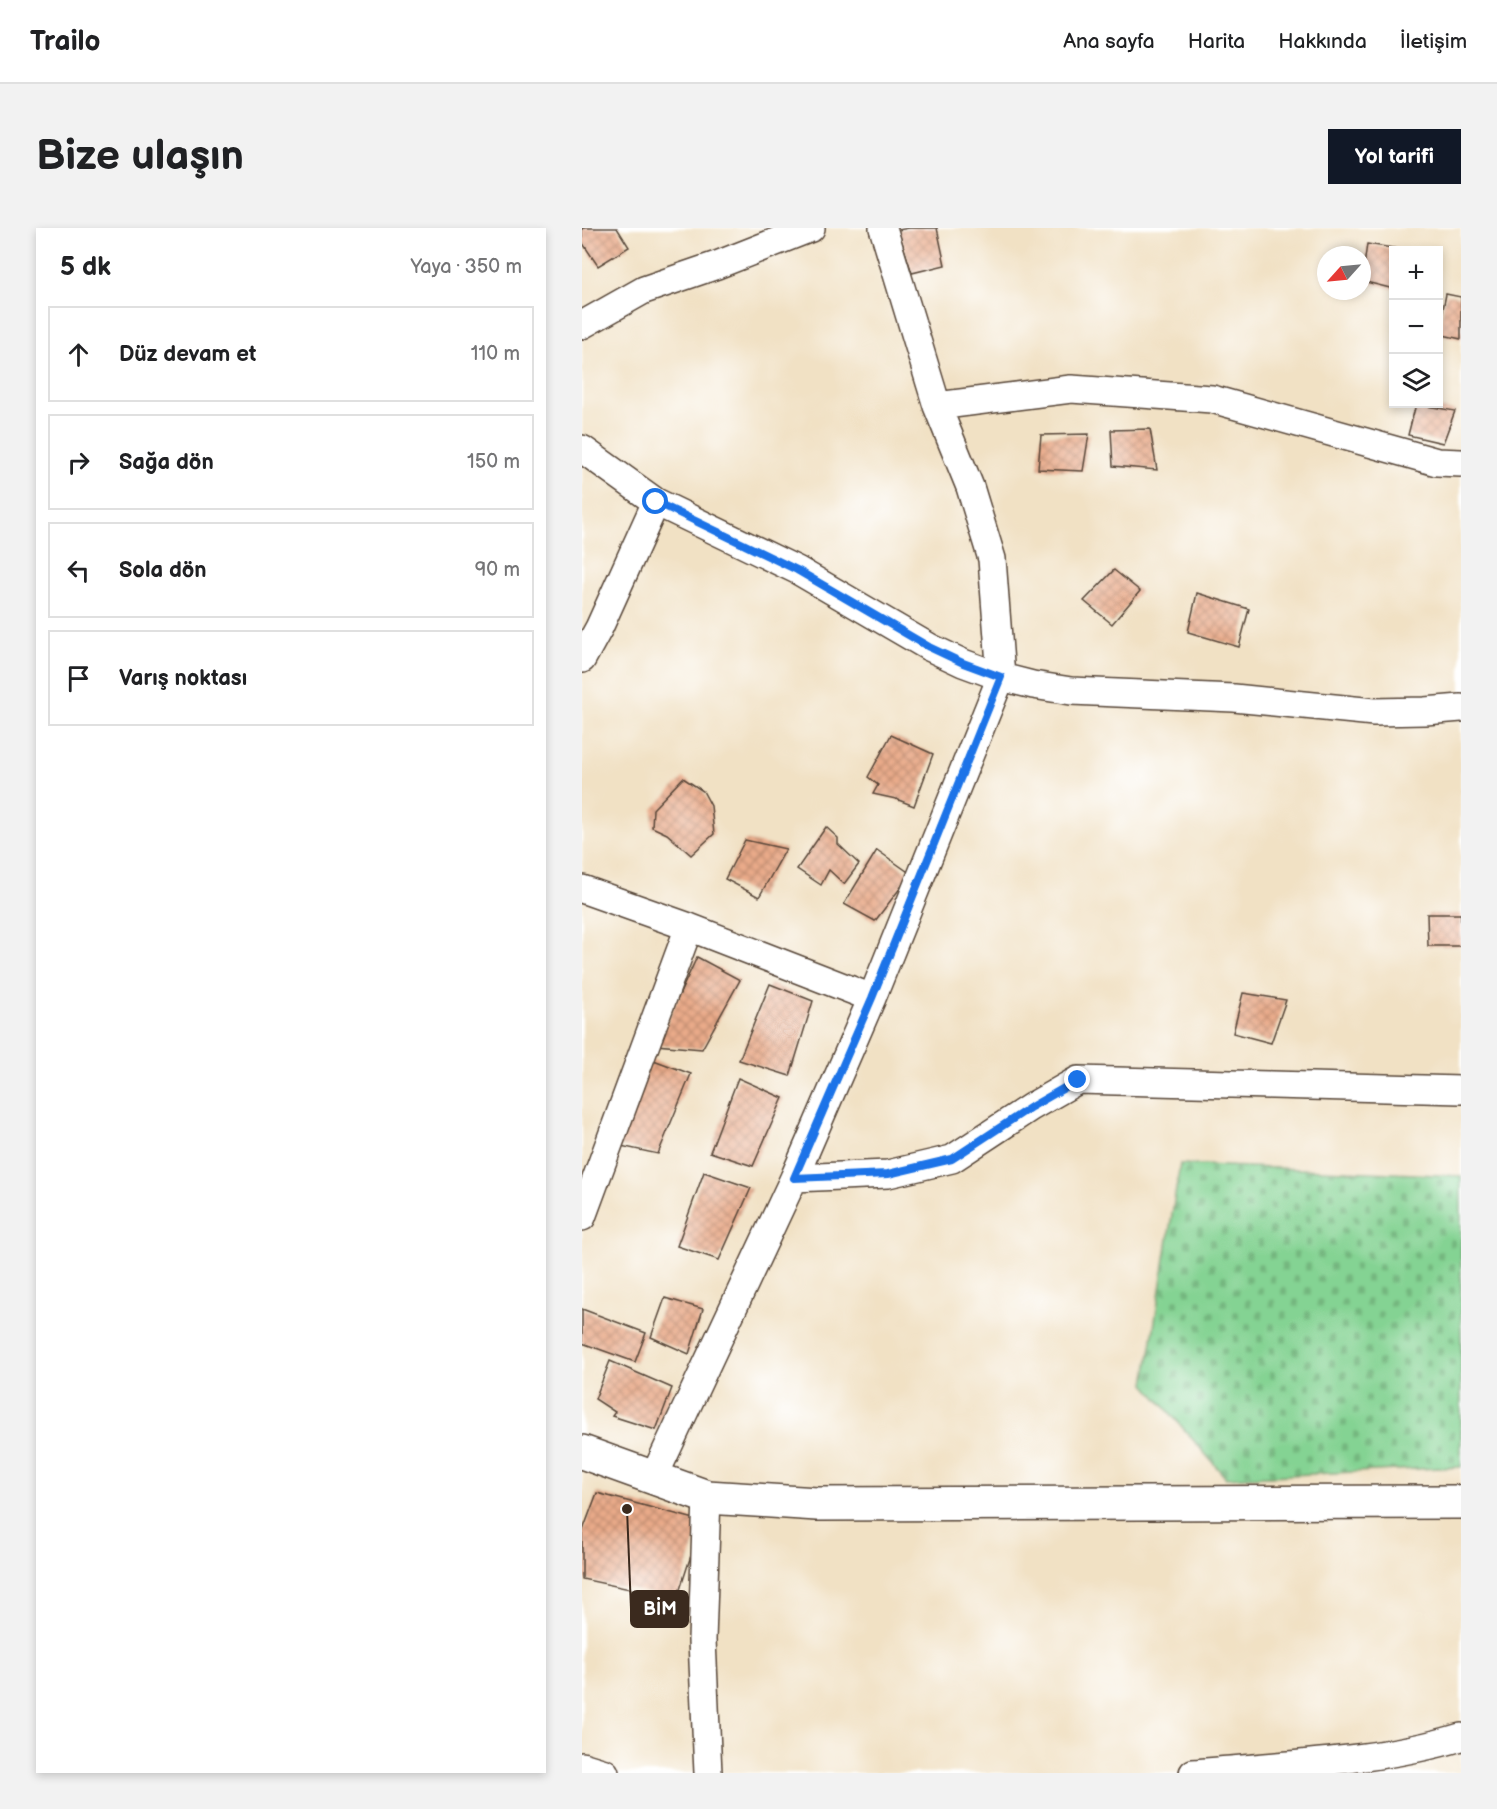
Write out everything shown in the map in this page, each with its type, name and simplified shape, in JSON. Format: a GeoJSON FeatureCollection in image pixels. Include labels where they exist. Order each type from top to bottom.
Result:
{"type":"FeatureCollection","features":[{"type":"Feature","properties":{"kind":"main road"},"geometry":{"type":"LineString","coordinates":[[582,1452],[707,1497],[817,1504],[1461,1502]]}},
{"type":"Feature","properties":{"kind":"street"},"geometry":{"type":"LineString","coordinates":[[582,325],[644,290],[717,265],[812,228]]}},
{"type":"Feature","properties":{"kind":"street"},"geometry":{"type":"LineString","coordinates":[[653,1479],[794,1178],[872,998],[1001,677],[992,559],[970,487],[937,406],[883,228]]}},
{"type":"Feature","properties":{"kind":"street"},"geometry":{"type":"LineString","coordinates":[[937,406],[1071,388],[1212,399],[1437,462],[1461,463]]}},
{"type":"Feature","properties":{"kind":"street"},"geometry":{"type":"LineString","coordinates":[[582,449],[656,502],[797,570],[929,647],[1001,677],[1071,691],[1234,698],[1374,712],[1461,708]]}},
{"type":"Feature","properties":{"kind":"street"},"geometry":{"type":"LineString","coordinates":[[582,659],[599,628],[656,502]]}},
{"type":"Feature","properties":{"kind":"street"},"geometry":{"type":"LineString","coordinates":[[582,889],[689,927],[872,998]]}},
{"type":"Feature","properties":{"kind":"street"},"geometry":{"type":"LineString","coordinates":[[582,1217],[689,927]]}},
{"type":"Feature","properties":{"kind":"street"},"geometry":{"type":"LineString","coordinates":[[794,1178],[888,1174],[952,1159],[1031,1107],[1078,1080],[1461,1089]]}},
{"type":"Feature","properties":{"kind":"street"},"geometry":{"type":"LineString","coordinates":[[707,1497],[702,1640],[708,1773]]}},
{"type":"Feature","properties":{"kind":"street"},"geometry":{"type":"LineString","coordinates":[[1193,1773],[1351,1758],[1461,1737]]}},
{"type":"Feature","properties":{"kind":"street"},"geometry":{"type":"LineString","coordinates":[[582,1766],[605,1773]]}},
{"type":"Feature","properties":{"kind":"green space"},"geometry":{"type":"Polygon","coordinates":[[[1180,1164],[1461,1176],[1461,1467],[1226,1478],[1145,1384],[1180,1164]]]}},
{"type":"Feature","properties":{"kind":"building"},"geometry":{"type":"Polygon","coordinates":[[[582,228],[617,228],[629,247],[598,266],[582,242],[582,228]]]}},
{"type":"Feature","properties":{"kind":"building"},"geometry":{"type":"Polygon","coordinates":[[[937,228],[945,265],[912,273],[898,230],[937,228]]]}},
{"type":"Feature","properties":{"kind":"building"},"geometry":{"type":"Polygon","coordinates":[[[1367,244],[1389,247],[1389,288],[1371,283],[1371,246],[1367,246],[1367,244]]]}},
{"type":"Feature","properties":{"kind":"building"},"geometry":{"type":"Polygon","coordinates":[[[1446,294],[1461,297],[1461,339],[1443,335],[1443,309],[1446,294]]]}},
{"type":"Feature","properties":{"kind":"building"},"geometry":{"type":"Polygon","coordinates":[[[1415,408],[1455,411],[1443,443],[1408,435],[1415,408]]]}},
{"type":"Feature","properties":{"kind":"building"},"geometry":{"type":"Polygon","coordinates":[[[1150,429],[1157,470],[1113,466],[1111,430],[1150,429]]]}},
{"type":"Feature","properties":{"kind":"building"},"geometry":{"type":"Polygon","coordinates":[[[1089,434],[1083,471],[1038,469],[1041,435],[1089,434]]]}},
{"type":"Feature","properties":{"kind":"building"},"geometry":{"type":"Polygon","coordinates":[[[1114,570],[1140,591],[1112,624],[1084,601],[1114,570]]]}},
{"type":"Feature","properties":{"kind":"building"},"geometry":{"type":"Polygon","coordinates":[[[1197,593],[1249,609],[1239,647],[1188,632],[1197,593]]]}},
{"type":"Feature","properties":{"kind":"building"},"geometry":{"type":"Polygon","coordinates":[[[891,735],[933,754],[914,806],[873,794],[878,785],[868,777],[891,735]]]}},
{"type":"Feature","properties":{"kind":"building"},"geometry":{"type":"Polygon","coordinates":[[[683,778],[703,791],[711,806],[714,834],[691,855],[667,834],[652,827],[653,809],[683,778]]]}},
{"type":"Feature","properties":{"kind":"building"},"geometry":{"type":"Polygon","coordinates":[[[826,827],[838,838],[838,844],[859,864],[844,884],[829,870],[821,885],[797,869],[826,827]]]}},
{"type":"Feature","properties":{"kind":"building"},"geometry":{"type":"Polygon","coordinates":[[[745,840],[786,849],[759,897],[725,879],[745,840]]]}},
{"type":"Feature","properties":{"kind":"building"},"geometry":{"type":"Polygon","coordinates":[[[877,850],[911,874],[875,921],[844,904],[877,850]]]}},
{"type":"Feature","properties":{"kind":"building"},"geometry":{"type":"Polygon","coordinates":[[[1427,914],[1461,914],[1461,946],[1428,946],[1427,914]]]}},
{"type":"Feature","properties":{"kind":"building"},"geometry":{"type":"Polygon","coordinates":[[[697,957],[740,980],[702,1049],[656,1045],[697,957]]]}},
{"type":"Feature","properties":{"kind":"building"},"geometry":{"type":"Polygon","coordinates":[[[770,984],[813,1001],[790,1076],[739,1060],[770,984]]]}},
{"type":"Feature","properties":{"kind":"building"},"geometry":{"type":"Polygon","coordinates":[[[1243,993],[1286,1000],[1271,1043],[1233,1033],[1243,993]]]}},
{"type":"Feature","properties":{"kind":"building"},"geometry":{"type":"Polygon","coordinates":[[[651,1059],[691,1074],[658,1154],[616,1145],[651,1059]]]}},
{"type":"Feature","properties":{"kind":"building"},"geometry":{"type":"Polygon","coordinates":[[[738,1078],[783,1098],[753,1166],[710,1152],[738,1078]]]}},
{"type":"Feature","properties":{"kind":"building"},"geometry":{"type":"Polygon","coordinates":[[[704,1172],[751,1188],[719,1260],[677,1246],[704,1172]]]}},
{"type":"Feature","properties":{"kind":"building"},"geometry":{"type":"Polygon","coordinates":[[[665,1298],[703,1309],[689,1354],[651,1337],[665,1298]]]}},
{"type":"Feature","properties":{"kind":"building"},"geometry":{"type":"Polygon","coordinates":[[[582,1309],[646,1333],[635,1362],[582,1343],[582,1309]]]}},
{"type":"Feature","properties":{"kind":"building"},"geometry":{"type":"Polygon","coordinates":[[[610,1361],[672,1388],[656,1430],[612,1416],[615,1412],[595,1399],[610,1361]]]}},
{"type":"Feature","properties":{"kind":"building"},"geometry":{"type":"Polygon","coordinates":[[[597,1493],[702,1521],[677,1599],[582,1579],[582,1533],[597,1493]]]}},
{"type":"Feature","properties":{"kind":"place","name":"BİM"},"geometry":{"type":"Point","coordinates":[627,1509]}},
{"type":"Feature","properties":{"kind":"route"},"geometry":{"type":"LineString","coordinates":[[656,502],[797,570],[929,647],[1001,677],[872,998],[794,1178],[888,1174],[952,1159],[1031,1107],[1078,1080]]}}]}
